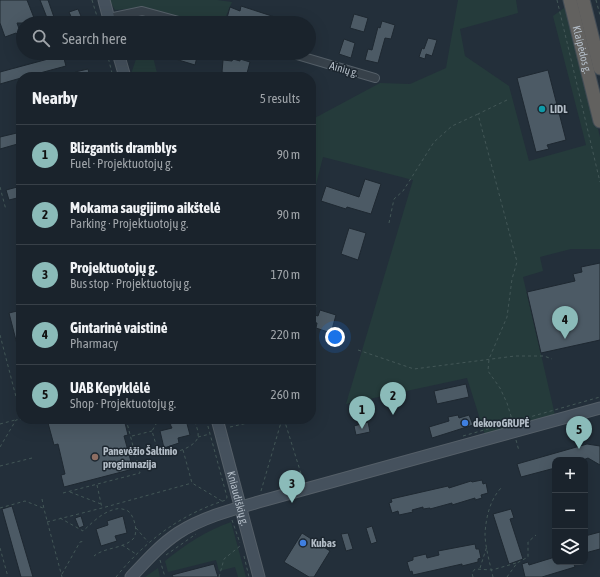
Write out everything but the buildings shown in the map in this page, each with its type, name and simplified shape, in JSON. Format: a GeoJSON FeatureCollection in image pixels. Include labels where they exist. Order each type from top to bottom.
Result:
{"type":"FeatureCollection","features":[{"type":"Feature","properties":{"kind":"highway","name":"Klaipėdos g."},"geometry":{"type":"LineString","coordinates":[[581,3],[600,68]]}},
{"type":"Feature","properties":{"kind":"highway","name":"Klaipėdos g."},"geometry":{"type":"LineString","coordinates":[[581,3],[600,121]]}},
{"type":"Feature","properties":{"kind":"main road"},"geometry":{"type":"LineString","coordinates":[[104,0],[106,16]]}},
{"type":"Feature","properties":{"kind":"main road"},"geometry":{"type":"LineString","coordinates":[[120,60],[124,72]]}},
{"type":"Feature","properties":{"kind":"main road"},"geometry":{"type":"LineString","coordinates":[[131,577],[154,553],[180,532],[211,518],[240,508],[600,408]]}},
{"type":"Feature","properties":{"kind":"main road","name":"Kniaudiškių g."},"geometry":{"type":"LineString","coordinates":[[218,424],[259,577]]}},
{"type":"Feature","properties":{"kind":"street"},"geometry":{"type":"LineString","coordinates":[[124,16],[142,11],[160,16]]}},
{"type":"Feature","properties":{"kind":"street","name":"Ainių g."},"geometry":{"type":"LineString","coordinates":[[314,60],[375,78]]}},
{"type":"Feature","properties":{"kind":"path"},"geometry":{"type":"LineString","coordinates":[[92,0],[103,16]]}},
{"type":"Feature","properties":{"kind":"path"},"geometry":{"type":"LineString","coordinates":[[557,0],[600,182]]}},
{"type":"Feature","properties":{"kind":"path"},"geometry":{"type":"LineString","coordinates":[[581,3],[600,15]]}},
{"type":"Feature","properties":{"kind":"path"},"geometry":{"type":"LineString","coordinates":[[109,60],[112,72]]}},
{"type":"Feature","properties":{"kind":"path"},"geometry":{"type":"LineString","coordinates":[[389,222],[394,199],[403,191],[434,142],[452,126],[507,100]]}},
{"type":"Feature","properties":{"kind":"path"},"geometry":{"type":"LineString","coordinates":[[478,114],[517,262],[512,279],[507,317],[489,359],[488,371],[500,388],[507,403],[511,416],[510,422]]}},
{"type":"Feature","properties":{"kind":"path"},"geometry":{"type":"LineString","coordinates":[[0,187],[6,210]]}},
{"type":"Feature","properties":{"kind":"path"},"geometry":{"type":"LineString","coordinates":[[0,335],[16,397]]}},
{"type":"Feature","properties":{"kind":"path"},"geometry":{"type":"LineString","coordinates":[[358,350],[414,369],[514,356],[544,356],[552,359]]}},
{"type":"Feature","properties":{"kind":"path"},"geometry":{"type":"LineString","coordinates":[[0,424],[16,420]]}},
{"type":"Feature","properties":{"kind":"path"},"geometry":{"type":"LineString","coordinates":[[0,447],[16,420]]}},
{"type":"Feature","properties":{"kind":"path"},"geometry":{"type":"LineString","coordinates":[[63,493],[140,473],[127,424]]}},
{"type":"Feature","properties":{"kind":"path"},"geometry":{"type":"LineString","coordinates":[[156,424],[152,431],[157,448],[162,454],[183,450],[192,444],[198,437],[210,434]]}},
{"type":"Feature","properties":{"kind":"path"},"geometry":{"type":"LineString","coordinates":[[196,424],[198,437]]}},
{"type":"Feature","properties":{"kind":"path"},"geometry":{"type":"LineString","coordinates":[[183,450],[192,483],[222,501],[226,500],[227,497],[207,424]]}},
{"type":"Feature","properties":{"kind":"path"},"geometry":{"type":"LineString","coordinates":[[230,427],[243,424]]}},
{"type":"Feature","properties":{"kind":"path"},"geometry":{"type":"LineString","coordinates":[[260,493],[281,424]]}},
{"type":"Feature","properties":{"kind":"path"},"geometry":{"type":"LineString","coordinates":[[286,424],[303,480]]}},
{"type":"Feature","properties":{"kind":"path"},"geometry":{"type":"LineString","coordinates":[[131,436],[152,431]]}},
{"type":"Feature","properties":{"kind":"path"},"geometry":{"type":"LineString","coordinates":[[0,466],[32,458]]}},
{"type":"Feature","properties":{"kind":"path"},"geometry":{"type":"LineString","coordinates":[[47,522],[192,483]]}},
{"type":"Feature","properties":{"kind":"path"},"geometry":{"type":"LineString","coordinates":[[97,485],[102,508]]}},
{"type":"Feature","properties":{"kind":"path"},"geometry":{"type":"LineString","coordinates":[[493,577],[485,534],[489,509],[494,495],[502,487]]}},
{"type":"Feature","properties":{"kind":"path"},"geometry":{"type":"LineString","coordinates":[[69,492],[102,504]]}},
{"type":"Feature","properties":{"kind":"path"},"geometry":{"type":"LineString","coordinates":[[42,499],[62,577]]}},
{"type":"Feature","properties":{"kind":"path"},"geometry":{"type":"LineString","coordinates":[[0,508],[25,502],[44,508]]}},
{"type":"Feature","properties":{"kind":"path"},"geometry":{"type":"LineString","coordinates":[[114,505],[115,509]]}},
{"type":"Feature","properties":{"kind":"path"},"geometry":{"type":"LineString","coordinates":[[60,518],[83,531],[101,516],[115,509],[125,509],[132,515],[136,527],[136,536],[122,545],[98,553],[94,556]]}},
{"type":"Feature","properties":{"kind":"path"},"geometry":{"type":"LineString","coordinates":[[219,577],[224,559],[241,546],[233,521],[228,520]]}},
{"type":"Feature","properties":{"kind":"path"},"geometry":{"type":"LineString","coordinates":[[136,527],[149,542]]}},
{"type":"Feature","properties":{"kind":"path"},"geometry":{"type":"LineString","coordinates":[[165,556],[199,532]]}},
{"type":"Feature","properties":{"kind":"path"},"geometry":{"type":"LineString","coordinates":[[473,577],[472,573],[475,569],[492,570],[517,563],[528,557],[528,542],[536,535]]}},
{"type":"Feature","properties":{"kind":"path"},"geometry":{"type":"LineString","coordinates":[[62,574],[80,542],[85,541]]}},
{"type":"Feature","properties":{"kind":"path"},"geometry":{"type":"LineString","coordinates":[[122,545],[136,554]]}},
{"type":"Feature","properties":{"kind":"path"},"geometry":{"type":"LineString","coordinates":[[480,569],[487,545]]}},
{"type":"Feature","properties":{"kind":"path"},"geometry":{"type":"LineString","coordinates":[[0,548],[8,577]]}},
{"type":"Feature","properties":{"kind":"path"},"geometry":{"type":"LineString","coordinates":[[242,552],[249,577]]}},
{"type":"Feature","properties":{"kind":"path"},"geometry":{"type":"LineString","coordinates":[[157,562],[160,559],[164,577]]}},
{"type":"Feature","properties":{"kind":"path"},"geometry":{"type":"LineString","coordinates":[[507,577],[517,563]]}},
{"type":"Feature","properties":{"kind":"green space"},"geometry":{"type":"Polygon","coordinates":[[[109,0],[217,0],[232,2],[226,16],[174,16],[141,7],[143,16],[130,16],[129,9],[115,10],[109,0]]]}},
{"type":"Feature","properties":{"kind":"green space"},"geometry":{"type":"Polygon","coordinates":[[[458,0],[516,0],[518,13],[460,29],[465,56],[509,86],[529,161],[586,145],[553,16],[564,8],[572,25],[600,137],[600,249],[571,249],[540,257],[543,271],[523,277],[555,415],[485,435],[467,378],[346,404],[413,180],[323,157],[316,184],[316,117],[380,83],[410,84],[446,68],[458,0]]]}},
{"type":"Feature","properties":{"kind":"green space"},"geometry":{"type":"Polygon","coordinates":[[[136,60],[154,60],[157,72],[132,72],[136,60]]]}},
{"type":"Feature","properties":{"kind":"green space"},"geometry":{"type":"Polygon","coordinates":[[[231,522],[246,577],[238,577],[235,567],[219,571],[216,560],[168,572],[165,561],[196,538],[231,522]]]}},
{"type":"Feature","properties":{"kind":"green space"},"geometry":{"type":"Polygon","coordinates":[[[158,568],[160,577],[145,577],[158,568]]]}},
{"type":"Feature","properties":{"kind":"place","name":"LIDL"},"geometry":{"type":"Point","coordinates":[542,109]}},
{"type":"Feature","properties":{"kind":"place","name":"Gintarinė vaistinė"},"geometry":{"type":"Point","coordinates":[565,339]}},
{"type":"Feature","properties":{"kind":"place","name":"Mokama saugijimo aikštelė"},"geometry":{"type":"Point","coordinates":[393,415]}},
{"type":"Feature","properties":{"kind":"place","name":"dekoroGRUPĖ"},"geometry":{"type":"Point","coordinates":[465,423]}},
{"type":"Feature","properties":{"kind":"place","name":"Blizgantis dramblys"},"geometry":{"type":"Point","coordinates":[362,429]}},
{"type":"Feature","properties":{"kind":"place","name":"UAB Kepyklėlė"},"geometry":{"type":"Point","coordinates":[579,449]}},
{"type":"Feature","properties":{"kind":"place","name":"Panevėžio Šaltinio progimnazija"},"geometry":{"type":"Point","coordinates":[95,457]}},
{"type":"Feature","properties":{"kind":"place","name":"Projektuotojų g."},"geometry":{"type":"Point","coordinates":[292,503]}},
{"type":"Feature","properties":{"kind":"place","name":"Kubas"},"geometry":{"type":"Point","coordinates":[303,543]}}]}
